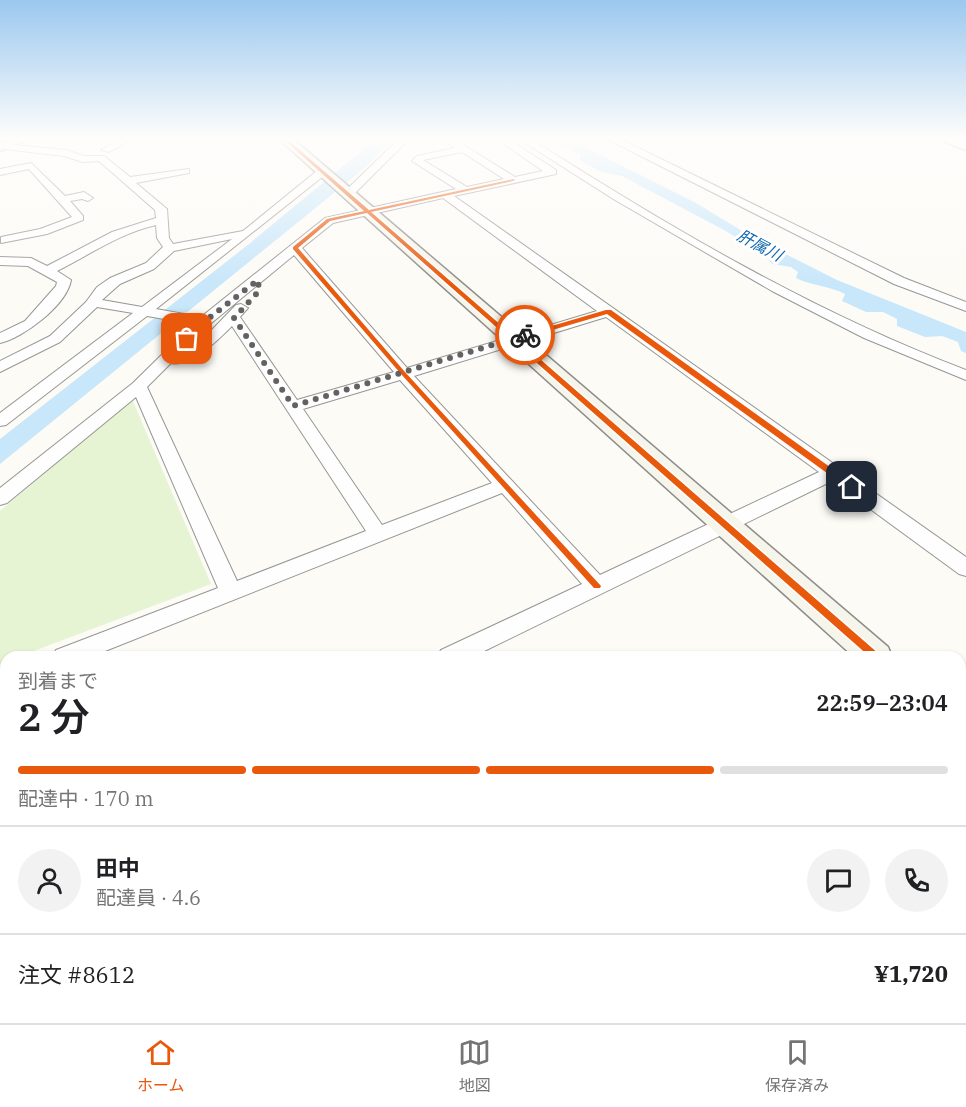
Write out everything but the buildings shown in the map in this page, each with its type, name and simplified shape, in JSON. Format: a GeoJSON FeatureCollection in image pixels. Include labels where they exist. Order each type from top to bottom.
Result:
{"type":"FeatureCollection","features":[{"type":"Feature","properties":{"kind":"street"},"geometry":{"type":"LineString","coordinates":[[2,238],[43,232],[79,218],[50,187]]}},
{"type":"Feature","properties":{"kind":"street"},"geometry":{"type":"LineString","coordinates":[[134,187],[161,209],[163,238],[170,248]]}},
{"type":"Feature","properties":{"kind":"street"},"geometry":{"type":"LineString","coordinates":[[0,420],[147,312],[304,187]]}},
{"type":"Feature","properties":{"kind":"street"},"geometry":{"type":"LineString","coordinates":[[338,187],[869,651]]}},
{"type":"Feature","properties":{"kind":"street"},"geometry":{"type":"LineString","coordinates":[[346,194],[354,187]]}},
{"type":"Feature","properties":{"kind":"street"},"geometry":{"type":"LineString","coordinates":[[460,187],[465,190]]}},
{"type":"Feature","properties":{"kind":"street"},"geometry":{"type":"LineString","coordinates":[[0,498],[140,386],[198,321],[258,280],[329,219],[481,187]]}},
{"type":"Feature","properties":{"kind":"street"},"geometry":{"type":"LineString","coordinates":[[598,187],[799,301],[854,328],[966,375]]}},
{"type":"Feature","properties":{"kind":"street"},"geometry":{"type":"LineString","coordinates":[[708,187],[888,276],[966,307]]}},
{"type":"Feature","properties":{"kind":"street"},"geometry":{"type":"LineString","coordinates":[[62,200],[84,195],[88,198]]}},
{"type":"Feature","properties":{"kind":"street"},"geometry":{"type":"LineString","coordinates":[[445,195],[966,568]]}},
{"type":"Feature","properties":{"kind":"street"},"geometry":{"type":"LineString","coordinates":[[46,271],[76,257],[119,231],[162,220]]}},
{"type":"Feature","properties":{"kind":"street"},"geometry":{"type":"LineString","coordinates":[[0,367],[55,339],[93,302],[102,290],[115,281],[150,266],[170,248],[249,232]]}},
{"type":"Feature","properties":{"kind":"street"},"geometry":{"type":"LineString","coordinates":[[295,248],[403,373],[597,586]]}},
{"type":"Feature","properties":{"kind":"street"},"geometry":{"type":"LineString","coordinates":[[0,261],[31,262],[64,280],[63,287],[30,324],[0,339]]}},
{"type":"Feature","properties":{"kind":"street"},"geometry":{"type":"LineString","coordinates":[[154,373],[207,343],[259,291],[258,280]]}},
{"type":"Feature","properties":{"kind":"street"},"geometry":{"type":"LineString","coordinates":[[93,302],[198,321]]}},
{"type":"Feature","properties":{"kind":"street"},"geometry":{"type":"LineString","coordinates":[[293,406],[608,312]]}},
{"type":"Feature","properties":{"kind":"street"},"geometry":{"type":"LineString","coordinates":[[234,318],[378,534]]}},
{"type":"Feature","properties":{"kind":"street"},"geometry":{"type":"LineString","coordinates":[[140,386],[231,592]]}},
{"type":"Feature","properties":{"kind":"street"},"geometry":{"type":"LineString","coordinates":[[461,651],[833,473]]}},
{"type":"Feature","properties":{"kind":"street"},"geometry":{"type":"LineString","coordinates":[[79,651],[505,485]]}},
{"type":"Feature","properties":{"kind":"green space"},"geometry":{"type":"Polygon","coordinates":[[[132,399],[211,584],[34,651],[0,651],[0,511],[132,399]]]}},
{"type":"Feature","properties":{"kind":"water"},"geometry":{"type":"Polygon","coordinates":[[[318,187],[342,187],[0,464],[0,439],[249,244],[318,187]]]}},
{"type":"Feature","properties":{"kind":"water","name":"肝属川"},"geometry":{"type":"Polygon","coordinates":[[[642,187],[664,187],[696,203],[752,237],[837,280],[966,332],[966,353],[961,351],[958,342],[942,336],[925,337],[897,326],[897,319],[883,312],[866,312],[842,301],[845,294],[796,278],[798,272],[791,267],[772,264],[764,254],[642,187]]]}},
{"type":"Feature","properties":{"kind":"cycle path"},"geometry":{"type":"LineString","coordinates":[[339,187],[869,651]]}},
{"type":"Feature","properties":{"kind":"cycle path"},"geometry":{"type":"LineString","coordinates":[[482,187],[329,220],[295,248],[403,373],[597,586]]}},
{"type":"Feature","properties":{"kind":"way so far"},"geometry":{"type":"LineString","coordinates":[[187,339],[204,322],[258,280],[259,291],[234,318],[293,406],[525,335]]}},
{"type":"Feature","properties":{"kind":"route"},"geometry":{"type":"LineString","coordinates":[[525,335],[608,312],[852,487]]}}]}
